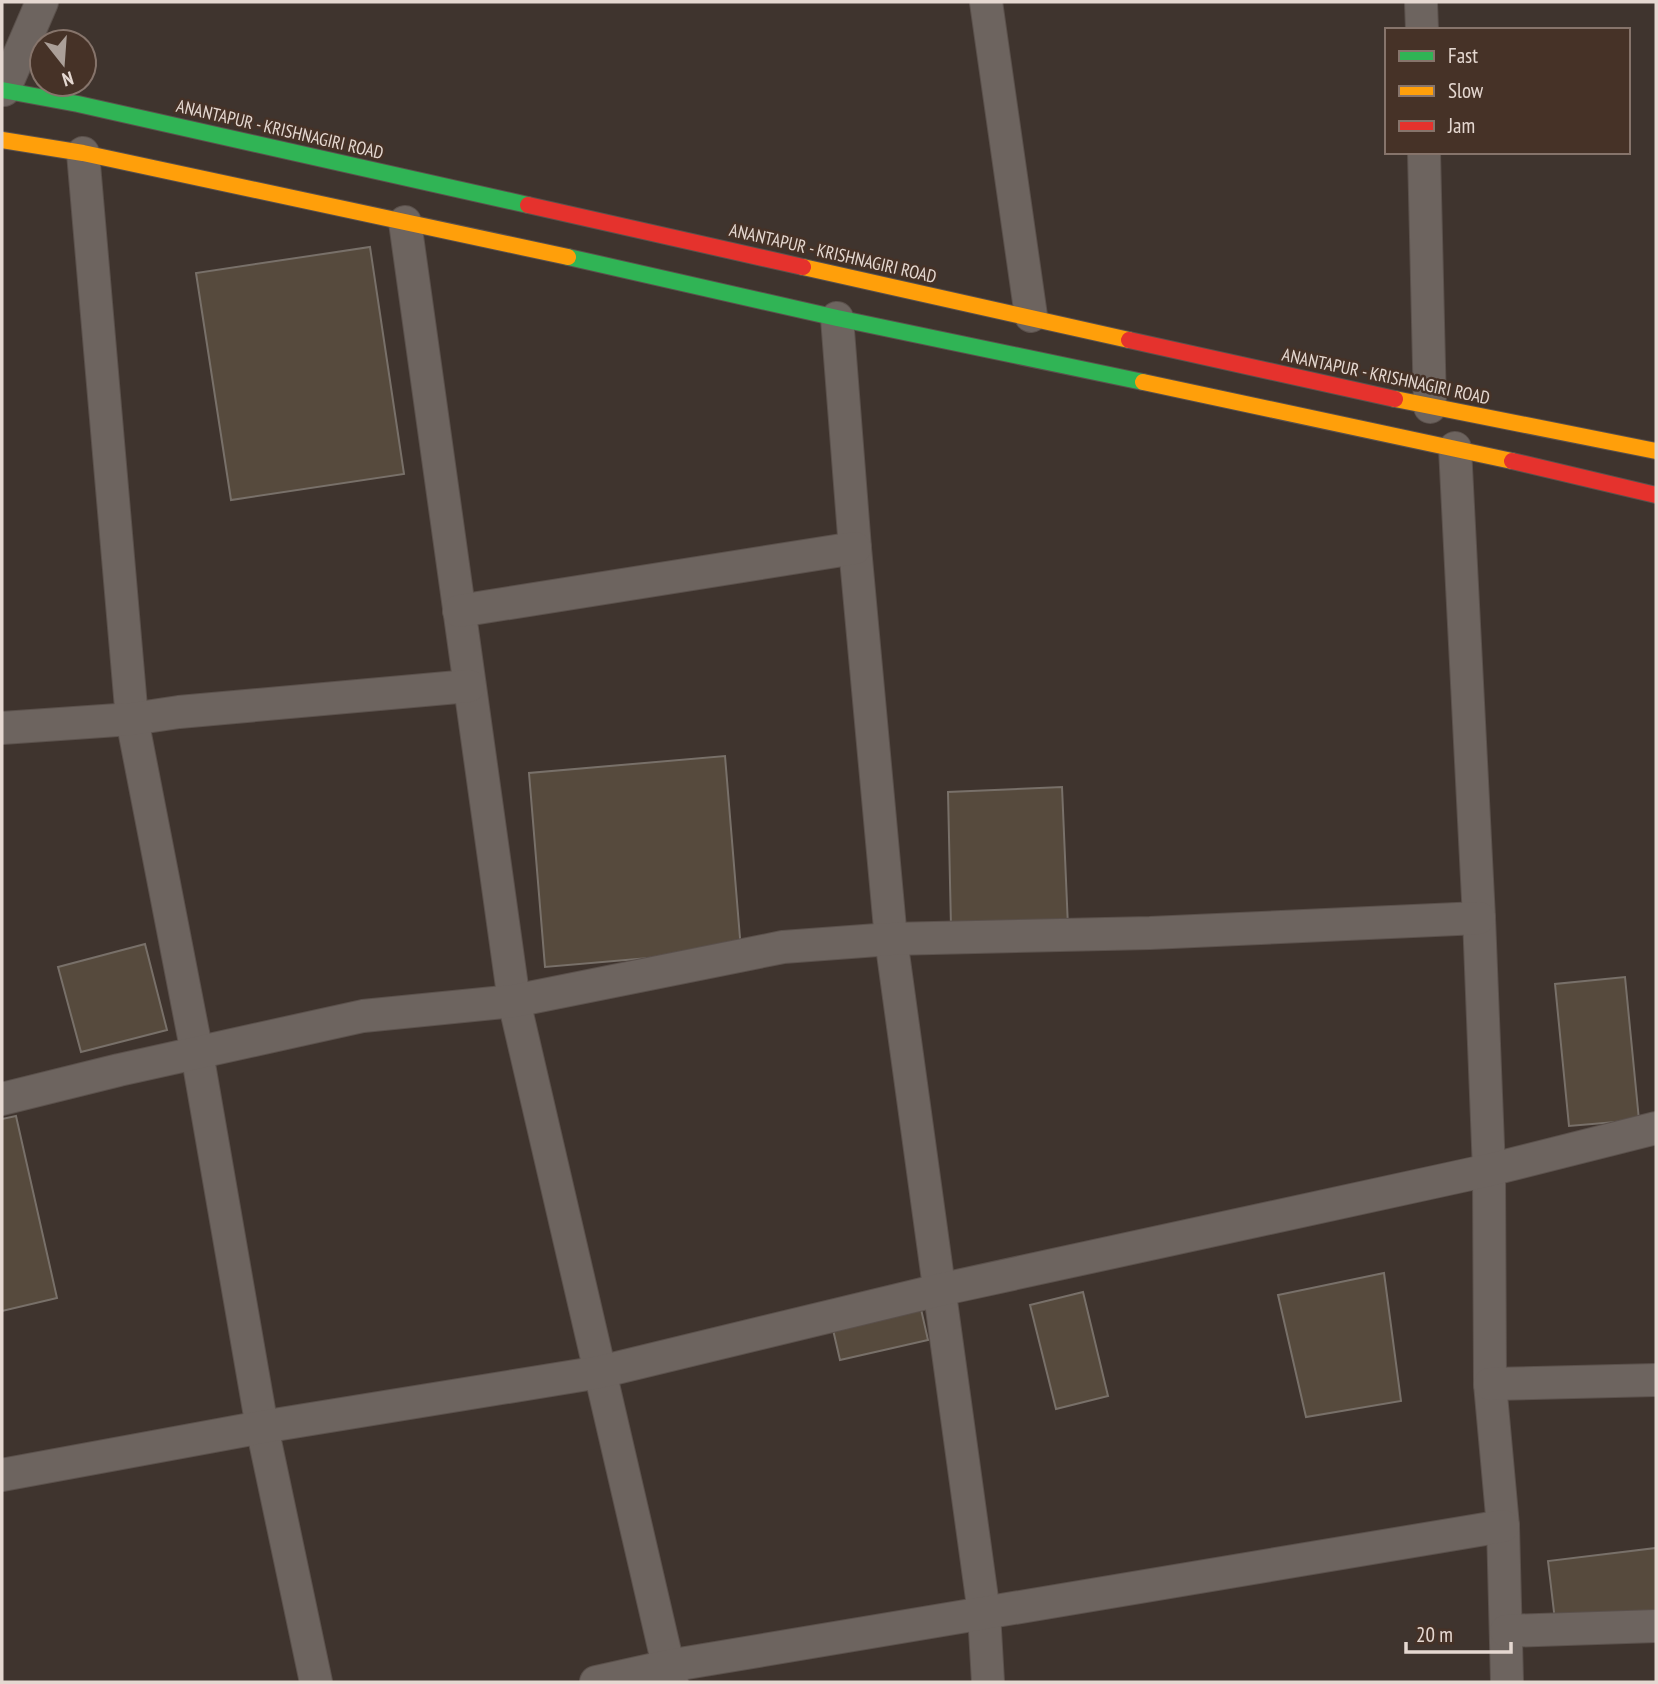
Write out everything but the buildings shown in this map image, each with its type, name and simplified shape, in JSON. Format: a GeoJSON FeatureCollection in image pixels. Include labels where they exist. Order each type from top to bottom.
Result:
{"type":"FeatureCollection","features":[{"type":"Feature","properties":{"kind":"main road","name":"ANANTAPUR - KRISHNAGIRI ROAD"},"geometry":{"type":"LineString","coordinates":[[3,90],[78,104],[1430,407],[1656,451]]}},
{"type":"Feature","properties":{"kind":"main road"},"geometry":{"type":"LineString","coordinates":[[2,140],[83,153],[405,222],[1455,448],[1656,495]]}},
{"type":"Feature","properties":{"kind":"street"},"geometry":{"type":"LineString","coordinates":[[3,90],[42,2]]}},
{"type":"Feature","properties":{"kind":"street"},"geometry":{"type":"LineString","coordinates":[[986,2],[1031,316]]}},
{"type":"Feature","properties":{"kind":"street"},"geometry":{"type":"LineString","coordinates":[[1421,2],[1422,28]]}},
{"type":"Feature","properties":{"kind":"street"},"geometry":{"type":"LineString","coordinates":[[83,153],[132,719],[197,1052],[262,1427],[316,1682]]}},
{"type":"Feature","properties":{"kind":"street"},"geometry":{"type":"LineString","coordinates":[[1424,154],[1430,407]]}},
{"type":"Feature","properties":{"kind":"street"},"geometry":{"type":"LineString","coordinates":[[405,222],[514,1001],[670,1674]]}},
{"type":"Feature","properties":{"kind":"street"},"geometry":{"type":"LineString","coordinates":[[837,317],[891,939],[984,1613],[988,1682]]}},
{"type":"Feature","properties":{"kind":"street"},"geometry":{"type":"LineString","coordinates":[[1455,448],[1489,1170],[1490,1384],[1503,1526],[1507,1682]]}},
{"type":"Feature","properties":{"kind":"street"},"geometry":{"type":"LineString","coordinates":[[459,611],[855,548]]}},
{"type":"Feature","properties":{"kind":"street"},"geometry":{"type":"LineString","coordinates":[[2,728],[132,719],[179,712],[469,686]]}},
{"type":"Feature","properties":{"kind":"street"},"geometry":{"type":"LineString","coordinates":[[2,1099],[197,1052],[363,1016],[514,1001],[783,947],[891,939],[1150,933],[1479,918]]}},
{"type":"Feature","properties":{"kind":"street"},"geometry":{"type":"LineString","coordinates":[[2,1475],[262,1427],[600,1372],[939,1290],[1489,1170],[1656,1128]]}},
{"type":"Feature","properties":{"kind":"street"},"geometry":{"type":"LineString","coordinates":[[1490,1384],[1656,1380]]}},
{"type":"Feature","properties":{"kind":"street"},"geometry":{"type":"LineString","coordinates":[[596,1682],[670,1674],[984,1613],[1503,1526]]}},
{"type":"Feature","properties":{"kind":"street"},"geometry":{"type":"LineString","coordinates":[[1506,1631],[1656,1626]]}},
{"type":"Feature","properties":{"kind":"traffic: fast"},"geometry":{"type":"LineString","coordinates":[[2,90],[78,104],[528,205]]}},
{"type":"Feature","properties":{"kind":"traffic: fast"},"geometry":{"type":"LineString","coordinates":[[568,257],[837,318],[1143,382]]}},
{"type":"Feature","properties":{"kind":"traffic: slow"},"geometry":{"type":"LineString","coordinates":[[2,140],[83,153],[568,257]]}},
{"type":"Feature","properties":{"kind":"traffic: slow"},"geometry":{"type":"LineString","coordinates":[[803,267],[1129,340]]}},
{"type":"Feature","properties":{"kind":"traffic: slow"},"geometry":{"type":"LineString","coordinates":[[1143,382],[1512,461]]}},
{"type":"Feature","properties":{"kind":"traffic: slow"},"geometry":{"type":"LineString","coordinates":[[1395,399],[1656,451]]}},
{"type":"Feature","properties":{"kind":"traffic: jam"},"geometry":{"type":"LineString","coordinates":[[528,205],[803,267]]}},
{"type":"Feature","properties":{"kind":"traffic: jam"},"geometry":{"type":"LineString","coordinates":[[1129,340],[1395,399]]}},
{"type":"Feature","properties":{"kind":"traffic: jam"},"geometry":{"type":"LineString","coordinates":[[1512,461],[1656,495]]}}]}
